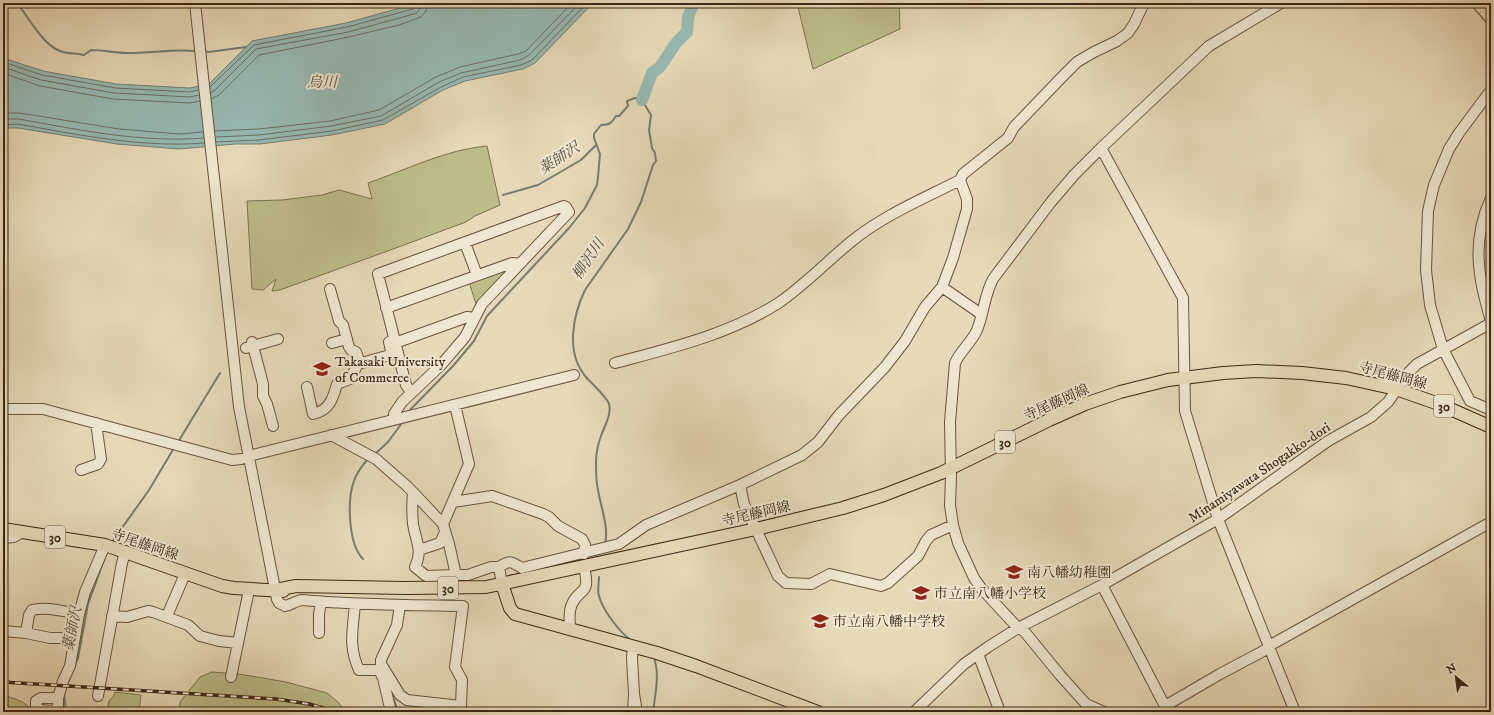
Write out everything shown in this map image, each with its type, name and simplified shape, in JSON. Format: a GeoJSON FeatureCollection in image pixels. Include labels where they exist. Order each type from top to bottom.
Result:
{"type":"FeatureCollection","features":[{"type":"Feature","properties":{"kind":"main road"},"geometry":{"type":"LineString","coordinates":[[1478,3],[1491,18]]}},
{"type":"Feature","properties":{"kind":"main road","name":"寺尾藤岡線"},"geometry":{"type":"LineString","coordinates":[[503,587],[618,559],[756,530],[843,508],[884,495],[951,468],[1085,404],[1120,392],[1168,380],[1223,373],[1256,371],[1302,373],[1346,378],[1396,389],[1439,404],[1491,427]]}},
{"type":"Feature","properties":{"kind":"main road","name":"寺尾藤岡線"},"geometry":{"type":"LineString","coordinates":[[3,529],[105,545],[222,586],[249,590],[275,590],[296,586],[503,587],[585,572],[618,559]]}},
{"type":"Feature","properties":{"kind":"main road"},"geometry":{"type":"LineString","coordinates":[[503,587],[510,608],[515,614],[652,652],[696,666],[818,712]]}},
{"type":"Feature","properties":{"kind":"street"},"geometry":{"type":"LineString","coordinates":[[195,3],[239,407],[277,599],[285,606],[296,601],[355,604],[463,606],[455,667],[462,680],[461,706],[407,700],[400,695],[383,672],[377,670],[359,670],[352,653],[355,604]]}},
{"type":"Feature","properties":{"kind":"street"},"geometry":{"type":"LineString","coordinates":[[615,364],[705,338],[735,326],[762,312],[778,303],[810,278],[852,241],[889,216],[960,180],[963,174],[1008,138],[1014,127],[1077,62],[1117,41],[1128,33],[1144,3]]}},
{"type":"Feature","properties":{"kind":"street"},"geometry":{"type":"LineString","coordinates":[[1104,712],[1086,704],[1060,676],[1024,631],[1018,628],[982,588],[974,578],[958,543],[950,505],[950,422],[955,364],[958,357],[977,332],[987,289],[992,279],[1051,202],[1075,174],[1209,46],[1281,3]]}},
{"type":"Feature","properties":{"kind":"street"},"geometry":{"type":"LineString","coordinates":[[1491,90],[1459,133],[1449,149],[1438,174],[1430,200],[1426,253],[1427,289],[1432,316],[1443,349],[1470,401],[1491,410]]}},
{"type":"Feature","properties":{"kind":"street"},"geometry":{"type":"LineString","coordinates":[[1101,148],[1183,298],[1184,411],[1218,519],[1295,712]]}},
{"type":"Feature","properties":{"kind":"street"},"geometry":{"type":"LineString","coordinates":[[413,492],[411,504],[419,550],[419,559],[415,568],[426,576],[468,575],[491,567],[499,567],[508,562],[513,562],[522,568],[584,554],[619,544],[646,526],[740,485],[802,455],[818,442],[839,415],[885,367],[904,341],[925,307],[942,287],[953,258],[967,209],[967,199],[960,180]]}},
{"type":"Feature","properties":{"kind":"street"},"geometry":{"type":"LineString","coordinates":[[1491,198],[1484,213],[1480,230],[1478,261],[1486,281],[1484,298],[1491,322]]}},
{"type":"Feature","properties":{"kind":"street"},"geometry":{"type":"LineString","coordinates":[[394,419],[393,416],[395,411],[465,337],[482,304],[569,212],[566,207],[564,206],[378,274],[406,385],[412,392]]}},
{"type":"Feature","properties":{"kind":"street"},"geometry":{"type":"LineString","coordinates":[[465,243],[477,275]]}},
{"type":"Feature","properties":{"kind":"street"},"geometry":{"type":"LineString","coordinates":[[386,308],[512,263],[520,264]]}},
{"type":"Feature","properties":{"kind":"street"},"geometry":{"type":"LineString","coordinates":[[307,388],[313,414],[321,411],[332,401],[337,384],[350,379],[356,366],[360,363],[387,357],[391,354],[374,284]]}},
{"type":"Feature","properties":{"kind":"street"},"geometry":{"type":"LineString","coordinates":[[942,287],[981,314]]}},
{"type":"Feature","properties":{"kind":"street"},"geometry":{"type":"LineString","coordinates":[[330,289],[339,321],[343,325],[350,350],[356,352],[360,363]]}},
{"type":"Feature","properties":{"kind":"street"},"geometry":{"type":"LineString","coordinates":[[396,343],[467,317],[474,318]]}},
{"type":"Feature","properties":{"kind":"street","name":"Minamiyawata Shogakko-dori"},"geometry":{"type":"LineString","coordinates":[[914,712],[964,664],[978,654],[1018,628],[1102,585],[1218,519],[1328,441],[1371,417],[1388,402],[1408,372],[1417,364],[1491,322]]}},
{"type":"Feature","properties":{"kind":"street"},"geometry":{"type":"LineString","coordinates":[[273,426],[268,404],[263,396],[262,384],[250,345],[278,339]]}},
{"type":"Feature","properties":{"kind":"street"},"geometry":{"type":"LineString","coordinates":[[332,343],[347,339]]}},
{"type":"Feature","properties":{"kind":"street"},"geometry":{"type":"LineString","coordinates":[[3,409],[43,409],[232,460],[238,460],[248,456],[394,419],[574,375]]}},
{"type":"Feature","properties":{"kind":"street"},"geometry":{"type":"LineString","coordinates":[[419,550],[440,543],[453,502],[469,464],[455,405]]}},
{"type":"Feature","properties":{"kind":"street"},"geometry":{"type":"LineString","coordinates":[[80,470],[98,464],[100,459],[96,423]]}},
{"type":"Feature","properties":{"kind":"street"},"geometry":{"type":"LineString","coordinates":[[331,435],[376,459],[413,492],[444,528],[456,575]]}},
{"type":"Feature","properties":{"kind":"street"},"geometry":{"type":"LineString","coordinates":[[740,485],[744,504],[756,530],[778,576],[786,583],[811,584],[830,574],[881,586],[888,583],[918,556],[931,535],[953,525]]}},
{"type":"Feature","properties":{"kind":"street"},"geometry":{"type":"LineString","coordinates":[[453,502],[492,496],[544,514],[558,526],[582,539],[585,545],[584,554]]}},
{"type":"Feature","properties":{"kind":"street"},"geometry":{"type":"LineString","coordinates":[[1102,585],[1167,709],[1220,674],[1491,522]]}},
{"type":"Feature","properties":{"kind":"street"},"geometry":{"type":"LineString","coordinates":[[3,538],[14,537],[22,532]]}},
{"type":"Feature","properties":{"kind":"street"},"geometry":{"type":"LineString","coordinates":[[58,698],[63,680],[70,666],[85,592],[105,545]]}},
{"type":"Feature","properties":{"kind":"street"},"geometry":{"type":"LineString","coordinates":[[98,696],[125,552]]}},
{"type":"Feature","properties":{"kind":"street"},"geometry":{"type":"LineString","coordinates":[[499,567],[503,587]]}},
{"type":"Feature","properties":{"kind":"street"},"geometry":{"type":"LineString","coordinates":[[570,629],[570,611],[572,603],[586,587],[587,582],[585,572]]}},
{"type":"Feature","properties":{"kind":"street"},"geometry":{"type":"LineString","coordinates":[[167,616],[185,574]]}},
{"type":"Feature","properties":{"kind":"street"},"geometry":{"type":"LineString","coordinates":[[231,677],[249,590]]}},
{"type":"Feature","properties":{"kind":"street"},"geometry":{"type":"LineString","coordinates":[[319,633],[319,614],[321,602]]}},
{"type":"Feature","properties":{"kind":"street"},"geometry":{"type":"LineString","coordinates":[[391,712],[381,660],[398,625],[400,605]]}},
{"type":"Feature","properties":{"kind":"street"},"geometry":{"type":"LineString","coordinates":[[26,633],[29,615],[32,610],[49,609],[80,614]]}},
{"type":"Feature","properties":{"kind":"street"},"geometry":{"type":"LineString","coordinates":[[112,616],[127,617],[148,611],[167,616],[188,625],[200,636],[219,641],[238,643]]}},
{"type":"Feature","properties":{"kind":"street"},"geometry":{"type":"LineString","coordinates":[[3,631],[26,633],[50,638],[76,638]]}},
{"type":"Feature","properties":{"kind":"street"},"geometry":{"type":"LineString","coordinates":[[633,647],[632,658],[634,694],[637,712]]}},
{"type":"Feature","properties":{"kind":"street"},"geometry":{"type":"LineString","coordinates":[[978,654],[1000,712]]}},
{"type":"Feature","properties":{"kind":"street"},"geometry":{"type":"LineString","coordinates":[[633,712],[634,694]]}},
{"type":"Feature","properties":{"kind":"green space"},"geometry":{"type":"Polygon","coordinates":[[[797,3],[899,3],[900,29],[813,69],[797,3]]]}},
{"type":"Feature","properties":{"kind":"green space"},"geometry":{"type":"Polygon","coordinates":[[[487,146],[500,205],[475,216],[466,222],[280,290],[272,291],[276,279],[263,290],[252,289],[247,201],[282,200],[322,195],[339,190],[372,199],[368,183],[441,156],[471,148],[487,146]]]}},
{"type":"Feature","properties":{"kind":"green space"},"geometry":{"type":"Polygon","coordinates":[[[508,268],[509,270],[477,307],[469,282],[508,268]]]}},
{"type":"Feature","properties":{"kind":"green space"},"geometry":{"type":"Polygon","coordinates":[[[212,672],[239,674],[286,682],[327,693],[338,702],[346,712],[179,712],[180,702],[200,677],[212,672]]]}},
{"type":"Feature","properties":{"kind":"green space"},"geometry":{"type":"Polygon","coordinates":[[[115,692],[141,695],[139,712],[107,712],[109,701],[115,692]]]}},
{"type":"Feature","properties":{"kind":"green space"},"geometry":{"type":"Polygon","coordinates":[[[3,695],[24,703],[33,712],[3,712],[3,695]]]}},
{"type":"Feature","properties":{"kind":"water","name":"烏川"},"geometry":{"type":"Polygon","coordinates":[[[418,3],[593,3],[535,63],[523,69],[465,81],[443,90],[385,124],[332,135],[260,144],[235,144],[179,149],[117,144],[18,128],[3,128],[3,58],[43,71],[116,84],[190,88],[209,84],[252,41],[346,23],[418,3]]]}},
{"type":"Feature","properties":{"kind":"waterway"},"geometry":{"type":"LineString","coordinates":[[17,3],[42,37],[54,48],[63,52],[84,55],[91,50],[128,53],[180,50],[197,51]]}},
{"type":"Feature","properties":{"kind":"waterway","name":"柳沢川"},"geometry":{"type":"LineString","coordinates":[[642,100],[652,73],[660,67],[676,43],[687,32],[688,17],[694,3]]}},
{"type":"Feature","properties":{"kind":"waterway"},"geometry":{"type":"LineString","coordinates":[[203,51],[209,52],[246,47]]}},
{"type":"Feature","properties":{"kind":"waterway","name":"柳沢川"},"geometry":{"type":"LineString","coordinates":[[408,412],[453,366],[474,341],[487,316],[569,228],[585,208],[597,185],[598,177],[600,154],[594,134],[601,125],[606,125],[616,116],[619,116],[628,106],[627,101],[635,98],[642,100],[651,115],[649,130],[656,161],[653,165],[641,202],[628,229],[585,290],[577,311],[573,334],[573,346],[579,367],[608,401],[610,408],[609,416],[599,442],[596,460],[597,484],[606,531],[605,544]]}},
{"type":"Feature","properties":{"kind":"waterway","name":"薬師沢"},"geometry":{"type":"LineString","coordinates":[[503,195],[538,185],[581,160],[596,145]]}},
{"type":"Feature","properties":{"kind":"waterway","name":"薬師沢"},"geometry":{"type":"LineString","coordinates":[[178,442],[220,373]]}},
{"type":"Feature","properties":{"kind":"waterway"},"geometry":{"type":"LineString","coordinates":[[375,454],[388,442],[402,423]]}},
{"type":"Feature","properties":{"kind":"waterway","name":"薬師沢"},"geometry":{"type":"LineString","coordinates":[[112,542],[149,490],[174,448]]}},
{"type":"Feature","properties":{"kind":"waterway"},"geometry":{"type":"LineString","coordinates":[[363,559],[354,543],[350,522],[350,499],[354,481],[361,467],[367,460]]}},
{"type":"Feature","properties":{"kind":"waterway","name":"薬師沢"},"geometry":{"type":"LineString","coordinates":[[66,687],[78,658],[88,604],[107,552]]}},
{"type":"Feature","properties":{"kind":"waterway","name":"柳沢川"},"geometry":{"type":"LineString","coordinates":[[599,577],[598,594],[604,607],[617,626],[631,640]]}},
{"type":"Feature","properties":{"kind":"waterway","name":"柳沢川"},"geometry":{"type":"LineString","coordinates":[[653,712],[657,678],[654,658]]}},
{"type":"Feature","properties":{"kind":"waterway"},"geometry":{"type":"LineString","coordinates":[[390,688],[398,712]]}},
{"type":"Feature","properties":{"kind":"waterway","name":"薬師沢"},"geometry":{"type":"LineString","coordinates":[[64,693],[66,712]]}},
{"type":"Feature","properties":{"kind":"railway"},"geometry":{"type":"LineString","coordinates":[[3,682],[276,699],[309,704],[337,712]]}},
{"type":"Feature","properties":{"kind":"place","name":"Takasaki University of Commerce"},"geometry":{"type":"Point","coordinates":[322,369]}},
{"type":"Feature","properties":{"kind":"place","name":"南八幡幼稚園"},"geometry":{"type":"Point","coordinates":[1014,572]}},
{"type":"Feature","properties":{"kind":"place","name":"市立南八幡小学校"},"geometry":{"type":"Point","coordinates":[921,593]}},
{"type":"Feature","properties":{"kind":"place","name":"市立南八幡中学校"},"geometry":{"type":"Point","coordinates":[820,621]}}]}
